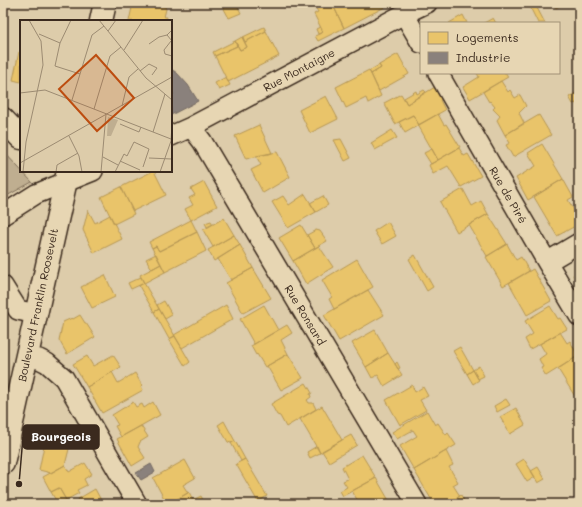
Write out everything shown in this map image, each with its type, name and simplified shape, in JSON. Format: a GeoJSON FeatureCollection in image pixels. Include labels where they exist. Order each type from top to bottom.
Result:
{"type":"FeatureCollection","features":[{"type":"Feature","properties":{"kind":"main road"},"geometry":{"type":"LineString","coordinates":[[100,20],[104,3]]}},
{"type":"Feature","properties":{"kind":"main road"},"geometry":{"type":"LineString","coordinates":[[3,119],[20,137]]}},
{"type":"Feature","properties":{"kind":"main road","name":"Boulevard Franklin Roosevelt"},"geometry":{"type":"LineString","coordinates":[[3,463],[36,314],[62,175]]}},
{"type":"Feature","properties":{"kind":"street","name":"Rue Montaigne"},"geometry":{"type":"LineString","coordinates":[[172,136],[191,127],[426,3]]}},
{"type":"Feature","properties":{"kind":"street"},"geometry":{"type":"LineString","coordinates":[[404,14],[420,41]]}},
{"type":"Feature","properties":{"kind":"street","name":"Rue de Piré"},"geometry":{"type":"LineString","coordinates":[[439,74],[579,316]]}},
{"type":"Feature","properties":{"kind":"street","name":"Rue Ronsard"},"geometry":{"type":"LineString","coordinates":[[191,127],[202,141],[417,504]]}},
{"type":"Feature","properties":{"kind":"street"},"geometry":{"type":"LineString","coordinates":[[3,215],[62,175],[85,172]]}},
{"type":"Feature","properties":{"kind":"street"},"geometry":{"type":"LineString","coordinates":[[547,262],[579,243]]}},
{"type":"Feature","properties":{"kind":"street"},"geometry":{"type":"LineString","coordinates":[[3,286],[18,310],[36,314]]}},
{"type":"Feature","properties":{"kind":"street"},"geometry":{"type":"LineString","coordinates":[[26,356],[39,359],[47,363],[64,378],[136,504]]}},
{"type":"Feature","properties":{"kind":"shaded area"},"geometry":{"type":"Polygon","coordinates":[[[3,151],[20,169],[20,172],[23,172],[32,182],[3,198],[3,151]]]}},
{"type":"Feature","properties":{"kind":"building: Logements"},"geometry":{"type":"Polygon","coordinates":[[[133,3],[168,3],[164,5],[166,9],[164,17],[167,17],[166,20],[129,20],[133,3]]]}},
{"type":"Feature","properties":{"kind":"building: Logements"},"geometry":{"type":"Polygon","coordinates":[[[231,3],[235,3],[237,5],[241,13],[229,18],[223,7],[231,3]]]}},
{"type":"Feature","properties":{"kind":"building: Logements"},"geometry":{"type":"Polygon","coordinates":[[[313,3],[332,3],[344,28],[318,41],[315,36],[323,32],[314,14],[318,12],[313,3]]]}},
{"type":"Feature","properties":{"kind":"building: Logements"},"geometry":{"type":"Polygon","coordinates":[[[332,3],[383,3],[385,7],[344,28],[332,3]]]}},
{"type":"Feature","properties":{"kind":"building: Logements"},"geometry":{"type":"Polygon","coordinates":[[[553,3],[565,3],[556,8],[553,3]]]}},
{"type":"Feature","properties":{"kind":"building: Logements"},"geometry":{"type":"Polygon","coordinates":[[[535,4],[544,22],[538,22],[530,7],[535,4]]]}},
{"type":"Feature","properties":{"kind":"building: Logements"},"geometry":{"type":"Polygon","coordinates":[[[463,15],[466,22],[451,22],[463,15]]]}},
{"type":"Feature","properties":{"kind":"building: Logements"},"geometry":{"type":"Polygon","coordinates":[[[493,18],[495,22],[486,22],[493,18]]]}},
{"type":"Feature","properties":{"kind":"building: Logements"},"geometry":{"type":"Polygon","coordinates":[[[264,27],[266,31],[245,42],[243,37],[264,27]]]}},
{"type":"Feature","properties":{"kind":"building: Logements"},"geometry":{"type":"Polygon","coordinates":[[[320,27],[323,32],[318,34],[316,29],[320,27]]]}},
{"type":"Feature","properties":{"kind":"building: Logements"},"geometry":{"type":"Polygon","coordinates":[[[266,31],[279,56],[228,82],[215,56],[237,46],[235,41],[240,50],[247,47],[242,37],[245,42],[266,31]]]}},
{"type":"Feature","properties":{"kind":"building: Logements"},"geometry":{"type":"Polygon","coordinates":[[[242,37],[247,47],[240,50],[235,41],[242,37]]]}},
{"type":"Feature","properties":{"kind":"building: Logements"},"geometry":{"type":"Polygon","coordinates":[[[235,41],[237,46],[215,56],[213,52],[235,41]]]}},
{"type":"Feature","properties":{"kind":"building: Logements"},"geometry":{"type":"Polygon","coordinates":[[[19,52],[20,52],[20,82],[13,80],[19,52]]]}},
{"type":"Feature","properties":{"kind":"building: Logements"},"geometry":{"type":"Polygon","coordinates":[[[398,54],[409,74],[379,91],[371,74],[381,68],[379,65],[398,54]]]}},
{"type":"Feature","properties":{"kind":"building: Logements"},"geometry":{"type":"Polygon","coordinates":[[[379,65],[381,68],[371,74],[369,71],[379,65]]]}},
{"type":"Feature","properties":{"kind":"building: Logements"},"geometry":{"type":"Polygon","coordinates":[[[369,70],[381,96],[368,103],[366,98],[346,108],[336,87],[369,70]]]}},
{"type":"Feature","properties":{"kind":"building: Logements"},"geometry":{"type":"Polygon","coordinates":[[[478,74],[506,74],[508,77],[470,99],[463,87],[479,77],[478,74]]]}},
{"type":"Feature","properties":{"kind":"building: Logements"},"geometry":{"type":"Polygon","coordinates":[[[226,77],[230,85],[219,90],[215,83],[226,77]]]}},
{"type":"Feature","properties":{"kind":"building: Logements"},"geometry":{"type":"Polygon","coordinates":[[[501,81],[508,92],[510,90],[515,98],[520,95],[526,106],[519,113],[524,123],[505,135],[497,120],[500,116],[493,109],[495,107],[490,101],[489,102],[483,92],[501,81]]]}},
{"type":"Feature","properties":{"kind":"building: Logements"},"geometry":{"type":"Polygon","coordinates":[[[435,87],[442,99],[440,100],[445,110],[419,125],[413,115],[395,124],[384,103],[401,94],[407,104],[435,87]]]}},
{"type":"Feature","properties":{"kind":"building: Logements"},"geometry":{"type":"Polygon","coordinates":[[[424,90],[426,92],[407,104],[404,98],[416,91],[417,94],[424,90]]]}},
{"type":"Feature","properties":{"kind":"building: Logements"},"geometry":{"type":"Polygon","coordinates":[[[579,91],[579,109],[576,103],[573,104],[569,97],[579,91]]]}},
{"type":"Feature","properties":{"kind":"building: Logements"},"geometry":{"type":"Polygon","coordinates":[[[326,96],[338,119],[310,133],[299,110],[326,96]]]}},
{"type":"Feature","properties":{"kind":"building: Logements"},"geometry":{"type":"Polygon","coordinates":[[[438,114],[460,147],[438,160],[418,125],[438,114]]]}},
{"type":"Feature","properties":{"kind":"building: Logements"},"geometry":{"type":"Polygon","coordinates":[[[413,115],[419,125],[405,133],[399,122],[413,115]]]}},
{"type":"Feature","properties":{"kind":"building: Logements"},"geometry":{"type":"Polygon","coordinates":[[[539,115],[551,135],[513,157],[506,145],[510,143],[505,135],[539,115]]]}},
{"type":"Feature","properties":{"kind":"building: Logements"},"geometry":{"type":"Polygon","coordinates":[[[259,125],[272,153],[246,159],[235,136],[259,125]]]}},
{"type":"Feature","properties":{"kind":"building: Logements"},"geometry":{"type":"Polygon","coordinates":[[[392,130],[397,138],[375,150],[371,143],[392,130]]]}},
{"type":"Feature","properties":{"kind":"building: Logements"},"geometry":{"type":"Polygon","coordinates":[[[341,139],[351,158],[345,161],[334,140],[341,139]]]}},
{"type":"Feature","properties":{"kind":"building: Logements"},"geometry":{"type":"Polygon","coordinates":[[[542,144],[563,179],[528,200],[516,178],[536,166],[528,153],[542,144]]]}},
{"type":"Feature","properties":{"kind":"building: Logements"},"geometry":{"type":"Polygon","coordinates":[[[459,148],[464,156],[468,154],[481,176],[461,187],[448,166],[433,174],[429,165],[459,148]]]}},
{"type":"Feature","properties":{"kind":"building: Logements"},"geometry":{"type":"Polygon","coordinates":[[[432,149],[438,160],[431,164],[424,153],[432,149]]]}},
{"type":"Feature","properties":{"kind":"building: Logements"},"geometry":{"type":"Polygon","coordinates":[[[277,152],[290,177],[263,193],[251,170],[261,165],[256,156],[277,152]]]}},
{"type":"Feature","properties":{"kind":"building: Logements"},"geometry":{"type":"Polygon","coordinates":[[[151,172],[154,172],[166,195],[133,211],[121,187],[151,172]]]}},
{"type":"Feature","properties":{"kind":"building: Logements"},"geometry":{"type":"Polygon","coordinates":[[[563,179],[573,197],[568,200],[576,213],[578,211],[579,213],[579,224],[557,236],[534,197],[563,179]]]}},
{"type":"Feature","properties":{"kind":"building: Logements"},"geometry":{"type":"Polygon","coordinates":[[[204,182],[217,206],[191,220],[185,209],[193,205],[189,198],[195,195],[191,189],[204,182]]]}},
{"type":"Feature","properties":{"kind":"building: Logements"},"geometry":{"type":"Polygon","coordinates":[[[121,187],[134,214],[114,224],[101,197],[121,187]]]}},
{"type":"Feature","properties":{"kind":"building: Logements"},"geometry":{"type":"Polygon","coordinates":[[[463,189],[472,206],[481,201],[488,214],[457,232],[440,202],[463,189]]]}},
{"type":"Feature","properties":{"kind":"building: Logements"},"geometry":{"type":"Polygon","coordinates":[[[305,194],[316,212],[288,228],[272,202],[283,196],[289,205],[305,194]]]}},
{"type":"Feature","properties":{"kind":"building: Logements"},"geometry":{"type":"Polygon","coordinates":[[[323,196],[328,205],[316,212],[310,203],[323,196]]]}},
{"type":"Feature","properties":{"kind":"building: Logements"},"geometry":{"type":"Polygon","coordinates":[[[88,210],[95,223],[110,215],[122,239],[94,253],[83,230],[88,210]]]}},
{"type":"Feature","properties":{"kind":"building: Logements"},"geometry":{"type":"Polygon","coordinates":[[[488,214],[507,244],[487,256],[469,225],[488,214]]]}},
{"type":"Feature","properties":{"kind":"building: Logements"},"geometry":{"type":"Polygon","coordinates":[[[224,218],[234,235],[213,247],[203,230],[224,218]]]}},
{"type":"Feature","properties":{"kind":"building: Logements"},"geometry":{"type":"Polygon","coordinates":[[[191,220],[197,232],[159,251],[156,246],[152,248],[149,242],[191,220]]]}},
{"type":"Feature","properties":{"kind":"building: Logements"},"geometry":{"type":"Polygon","coordinates":[[[211,221],[213,224],[207,227],[205,223],[211,221]]]}},
{"type":"Feature","properties":{"kind":"building: Logements"},"geometry":{"type":"Polygon","coordinates":[[[388,222],[396,236],[382,244],[374,231],[388,222]]]}},
{"type":"Feature","properties":{"kind":"building: Logements"},"geometry":{"type":"Polygon","coordinates":[[[301,225],[315,248],[293,261],[279,238],[301,225]]]}},
{"type":"Feature","properties":{"kind":"building: Logements"},"geometry":{"type":"Polygon","coordinates":[[[316,230],[320,231],[327,241],[315,248],[307,235],[316,230]]]}},
{"type":"Feature","properties":{"kind":"building: Logements"},"geometry":{"type":"Polygon","coordinates":[[[197,232],[206,251],[165,272],[152,248],[156,246],[159,251],[197,232]]]}},
{"type":"Feature","properties":{"kind":"building: Logements"},"geometry":{"type":"Polygon","coordinates":[[[234,235],[240,245],[214,261],[208,250],[234,235]]]}},
{"type":"Feature","properties":{"kind":"building: Logements"},"geometry":{"type":"Polygon","coordinates":[[[507,244],[516,260],[521,257],[529,271],[503,286],[486,257],[507,244]]]}},
{"type":"Feature","properties":{"kind":"building: Logements"},"geometry":{"type":"Polygon","coordinates":[[[240,245],[253,268],[231,280],[218,259],[240,245]]]}},
{"type":"Feature","properties":{"kind":"building: Logements"},"geometry":{"type":"Polygon","coordinates":[[[319,246],[333,267],[306,284],[293,261],[319,246]]]}},
{"type":"Feature","properties":{"kind":"building: Logements"},"geometry":{"type":"Polygon","coordinates":[[[579,251],[579,268],[572,255],[579,251]]]}},
{"type":"Feature","properties":{"kind":"building: Logements"},"geometry":{"type":"Polygon","coordinates":[[[156,254],[161,264],[152,269],[146,259],[156,254]]]}},
{"type":"Feature","properties":{"kind":"building: Logements"},"geometry":{"type":"Polygon","coordinates":[[[415,255],[433,287],[427,291],[409,259],[415,255]]]}},
{"type":"Feature","properties":{"kind":"building: Logements"},"geometry":{"type":"Polygon","coordinates":[[[357,259],[373,287],[334,309],[329,299],[332,297],[322,280],[357,259]]]}},
{"type":"Feature","properties":{"kind":"building: Logements"},"geometry":{"type":"Polygon","coordinates":[[[161,264],[165,272],[144,283],[140,275],[161,264]]]}},
{"type":"Feature","properties":{"kind":"building: Logements"},"geometry":{"type":"Polygon","coordinates":[[[253,268],[271,298],[243,313],[226,283],[253,268]]]}},
{"type":"Feature","properties":{"kind":"building: Logements"},"geometry":{"type":"Polygon","coordinates":[[[533,269],[551,301],[527,315],[509,283],[533,269]]]}},
{"type":"Feature","properties":{"kind":"building: Logements"},"geometry":{"type":"Polygon","coordinates":[[[579,271],[579,280],[577,282],[573,275],[579,271]]]}},
{"type":"Feature","properties":{"kind":"building: Logements"},"geometry":{"type":"Polygon","coordinates":[[[105,275],[115,297],[92,308],[81,287],[105,275]]]}},
{"type":"Feature","properties":{"kind":"building: Logements"},"geometry":{"type":"Polygon","coordinates":[[[141,277],[144,283],[131,289],[128,283],[141,277]]]}},
{"type":"Feature","properties":{"kind":"building: Logements"},"geometry":{"type":"Polygon","coordinates":[[[144,283],[159,309],[154,312],[139,286],[144,283]]]}},
{"type":"Feature","properties":{"kind":"building: Logements"},"geometry":{"type":"Polygon","coordinates":[[[368,290],[384,315],[339,341],[324,315],[368,290]]]}},
{"type":"Feature","properties":{"kind":"building: Logements"},"geometry":{"type":"Polygon","coordinates":[[[164,301],[172,315],[165,319],[157,305],[164,301]]]}},
{"type":"Feature","properties":{"kind":"building: Logements"},"geometry":{"type":"Polygon","coordinates":[[[226,305],[233,319],[182,348],[174,335],[226,305]]]}},
{"type":"Feature","properties":{"kind":"building: Logements"},"geometry":{"type":"Polygon","coordinates":[[[264,305],[278,330],[254,344],[240,319],[264,305]]]}},
{"type":"Feature","properties":{"kind":"building: Logements"},"geometry":{"type":"Polygon","coordinates":[[[550,306],[558,319],[560,318],[567,329],[530,349],[525,339],[533,334],[525,321],[550,306]]]}},
{"type":"Feature","properties":{"kind":"building: Logements"},"geometry":{"type":"Polygon","coordinates":[[[159,309],[175,336],[169,339],[154,312],[159,309]]]}},
{"type":"Feature","properties":{"kind":"building: Logements"},"geometry":{"type":"Polygon","coordinates":[[[80,315],[95,337],[67,354],[59,340],[63,322],[80,315]]]}},
{"type":"Feature","properties":{"kind":"building: Logements"},"geometry":{"type":"Polygon","coordinates":[[[287,325],[292,333],[281,340],[288,354],[265,367],[251,346],[287,325]]]}},
{"type":"Feature","properties":{"kind":"building: Logements"},"geometry":{"type":"Polygon","coordinates":[[[375,330],[388,353],[366,367],[352,343],[375,330]]]}},
{"type":"Feature","properties":{"kind":"building: Logements"},"geometry":{"type":"Polygon","coordinates":[[[560,332],[567,343],[570,341],[578,356],[546,376],[541,368],[543,367],[539,359],[546,354],[540,344],[560,332]]]}},
{"type":"Feature","properties":{"kind":"building: Logements"},"geometry":{"type":"Polygon","coordinates":[[[175,336],[190,362],[185,366],[169,339],[175,336]]]}},
{"type":"Feature","properties":{"kind":"building: Logements"},"geometry":{"type":"Polygon","coordinates":[[[460,347],[473,370],[467,374],[453,351],[460,347]]]}},
{"type":"Feature","properties":{"kind":"building: Logements"},"geometry":{"type":"Polygon","coordinates":[[[388,353],[402,375],[384,386],[378,375],[372,378],[366,367],[388,353]]]}},
{"type":"Feature","properties":{"kind":"building: Logements"},"geometry":{"type":"Polygon","coordinates":[[[288,354],[303,378],[281,390],[267,366],[288,354]]]}},
{"type":"Feature","properties":{"kind":"building: Logements"},"geometry":{"type":"Polygon","coordinates":[[[113,355],[121,367],[87,387],[73,364],[87,356],[93,366],[113,355]]]}},
{"type":"Feature","properties":{"kind":"building: Logements"},"geometry":{"type":"Polygon","coordinates":[[[578,356],[579,357],[579,403],[558,369],[578,356]]]}},
{"type":"Feature","properties":{"kind":"building: Logements"},"geometry":{"type":"Polygon","coordinates":[[[397,362],[400,368],[398,369],[395,364],[397,362]]]}},
{"type":"Feature","properties":{"kind":"building: Logements"},"geometry":{"type":"Polygon","coordinates":[[[479,366],[484,376],[478,379],[473,370],[479,366]]]}},
{"type":"Feature","properties":{"kind":"building: Logements"},"geometry":{"type":"Polygon","coordinates":[[[473,370],[479,380],[473,384],[467,374],[473,370]]]}},
{"type":"Feature","properties":{"kind":"building: Logements"},"geometry":{"type":"Polygon","coordinates":[[[112,372],[118,383],[135,373],[142,385],[143,390],[102,413],[87,387],[112,372]]]}},
{"type":"Feature","properties":{"kind":"building: Logements"},"geometry":{"type":"Polygon","coordinates":[[[306,383],[312,393],[310,394],[311,397],[307,400],[309,403],[313,403],[316,409],[286,427],[271,404],[306,383]]]}},
{"type":"Feature","properties":{"kind":"building: Logements"},"geometry":{"type":"Polygon","coordinates":[[[412,385],[415,392],[423,387],[428,396],[420,400],[426,410],[400,425],[386,400],[412,385]]]}},
{"type":"Feature","properties":{"kind":"building: Logements"},"geometry":{"type":"Polygon","coordinates":[[[506,399],[510,405],[497,412],[494,406],[506,399]]]}},
{"type":"Feature","properties":{"kind":"building: Logements"},"geometry":{"type":"Polygon","coordinates":[[[133,402],[136,407],[142,404],[144,408],[153,402],[160,415],[121,437],[115,426],[118,425],[112,415],[133,402]]]}},
{"type":"Feature","properties":{"kind":"building: Logements"},"geometry":{"type":"Polygon","coordinates":[[[322,406],[342,440],[320,453],[300,419],[322,406]]]}},
{"type":"Feature","properties":{"kind":"building: Logements"},"geometry":{"type":"Polygon","coordinates":[[[516,408],[525,425],[510,434],[500,417],[516,408]]]}},
{"type":"Feature","properties":{"kind":"building: Logements"},"geometry":{"type":"Polygon","coordinates":[[[427,411],[435,425],[438,423],[446,435],[448,433],[456,445],[414,470],[400,446],[417,436],[413,430],[397,439],[392,432],[427,411]]]}},
{"type":"Feature","properties":{"kind":"building: Logements"},"geometry":{"type":"Polygon","coordinates":[[[224,421],[235,441],[231,443],[228,442],[218,425],[224,421]]]}},
{"type":"Feature","properties":{"kind":"building: Logements"},"geometry":{"type":"Polygon","coordinates":[[[141,426],[148,437],[140,442],[138,447],[145,458],[132,466],[117,439],[141,426]]]}},
{"type":"Feature","properties":{"kind":"building: Logements"},"geometry":{"type":"Polygon","coordinates":[[[351,435],[357,445],[329,462],[322,451],[351,435]]]}},
{"type":"Feature","properties":{"kind":"building: Logements"},"geometry":{"type":"Polygon","coordinates":[[[46,436],[71,441],[65,465],[51,473],[39,470],[46,436]]]}},
{"type":"Feature","properties":{"kind":"building: Logements"},"geometry":{"type":"Polygon","coordinates":[[[235,441],[245,459],[241,461],[231,443],[235,441]]]}},
{"type":"Feature","properties":{"kind":"building: Logements"},"geometry":{"type":"Polygon","coordinates":[[[317,446],[320,453],[310,458],[307,452],[317,446]]]}},
{"type":"Feature","properties":{"kind":"building: Logements"},"geometry":{"type":"Polygon","coordinates":[[[446,451],[453,465],[449,467],[458,482],[453,485],[460,496],[446,504],[434,504],[414,470],[446,451]]]}},
{"type":"Feature","properties":{"kind":"building: Logements"},"geometry":{"type":"Polygon","coordinates":[[[362,455],[376,478],[343,496],[340,491],[347,487],[343,481],[348,479],[342,467],[362,455]]]}},
{"type":"Feature","properties":{"kind":"building: Logements"},"geometry":{"type":"Polygon","coordinates":[[[245,459],[267,496],[258,502],[236,464],[245,459]]]}},
{"type":"Feature","properties":{"kind":"building: Logements"},"geometry":{"type":"Polygon","coordinates":[[[524,459],[535,477],[527,482],[516,464],[524,459]]]}},
{"type":"Feature","properties":{"kind":"building: Logements"},"geometry":{"type":"Polygon","coordinates":[[[185,460],[195,478],[183,485],[188,493],[167,504],[153,478],[185,460]]]}},
{"type":"Feature","properties":{"kind":"building: Logements"},"geometry":{"type":"Polygon","coordinates":[[[85,463],[92,474],[84,479],[87,485],[77,490],[79,493],[66,500],[59,488],[51,492],[43,477],[65,465],[69,472],[85,463]]]}},
{"type":"Feature","properties":{"kind":"building: Logements"},"geometry":{"type":"Polygon","coordinates":[[[538,467],[545,479],[538,483],[531,471],[538,467]]]}},
{"type":"Feature","properties":{"kind":"building: Logements"},"geometry":{"type":"Polygon","coordinates":[[[376,478],[391,504],[364,504],[362,501],[359,503],[352,491],[376,478]]]}},
{"type":"Feature","properties":{"kind":"building: Logements"},"geometry":{"type":"Polygon","coordinates":[[[59,488],[66,500],[58,504],[51,492],[59,488]]]}},
{"type":"Feature","properties":{"kind":"building: Logements"},"geometry":{"type":"Polygon","coordinates":[[[95,489],[103,504],[81,504],[78,499],[95,489]]]}},
{"type":"Feature","properties":{"kind":"building: Logements"},"geometry":{"type":"Polygon","coordinates":[[[189,492],[193,500],[201,496],[205,504],[169,504],[189,492]]]}},
{"type":"Feature","properties":{"kind":"building: Logements"},"geometry":{"type":"Polygon","coordinates":[[[461,495],[466,504],[446,504],[460,496],[461,495]]]}},
{"type":"Feature","properties":{"kind":"building: Logements"},"geometry":{"type":"Polygon","coordinates":[[[109,501],[111,504],[103,504],[109,501]]]}},
{"type":"Feature","properties":{"kind":"building: Industrie"},"geometry":{"type":"Polygon","coordinates":[[[172,70],[188,85],[198,101],[172,114],[172,95],[174,94],[172,92],[172,70]]]}},
{"type":"Feature","properties":{"kind":"building: Industrie"},"geometry":{"type":"Polygon","coordinates":[[[151,464],[155,472],[141,480],[136,473],[151,464]]]}},
{"type":"Feature","properties":{"kind":"place","name":"Bourgeois"},"geometry":{"type":"Point","coordinates":[19,484]}}]}
